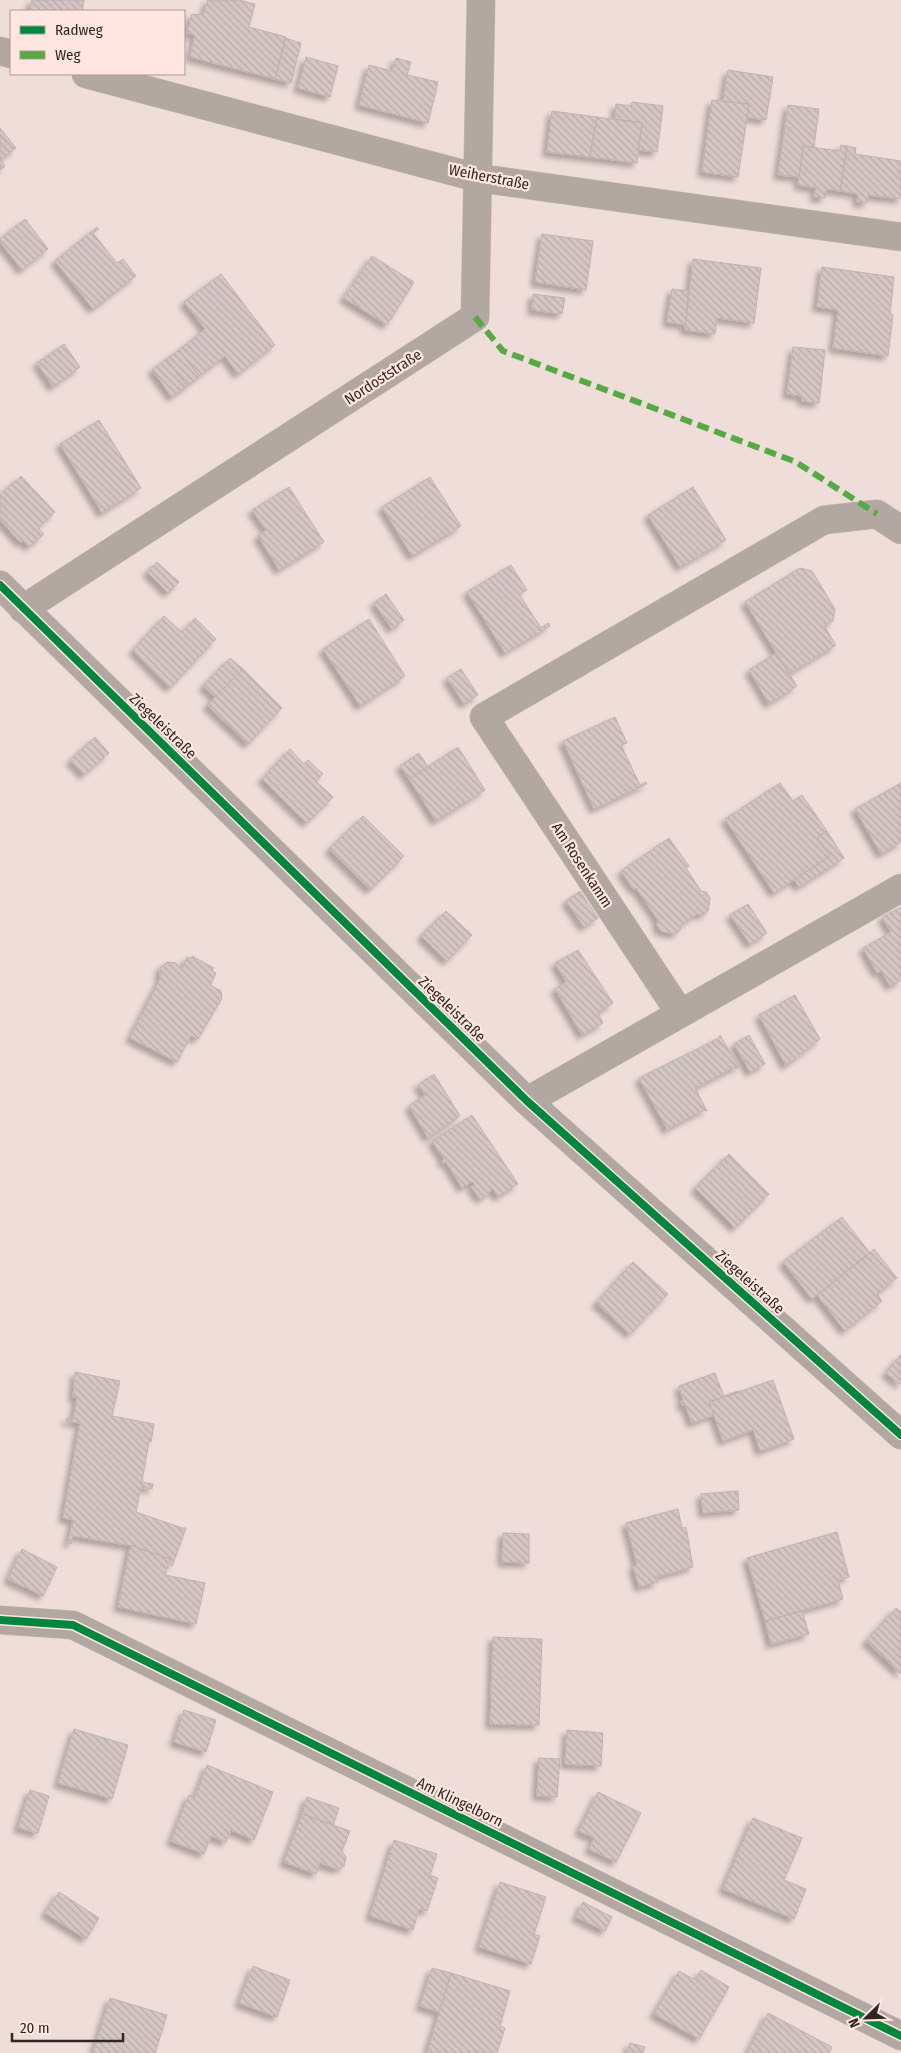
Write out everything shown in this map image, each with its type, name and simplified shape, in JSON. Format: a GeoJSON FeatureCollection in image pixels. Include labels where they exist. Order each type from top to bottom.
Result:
{"type":"FeatureCollection","features":[{"type":"Feature","properties":{"kind":"street","name":"Nordoststraße"},"geometry":{"type":"LineString","coordinates":[[23,608],[475,317],[481,0]]}},
{"type":"Feature","properties":{"kind":"street","name":"Weiherstraße"},"geometry":{"type":"LineString","coordinates":[[90,75],[478,178],[901,237]]}},
{"type":"Feature","properties":{"kind":"street","name":"Am Rosenkamm"},"geometry":{"type":"LineString","coordinates":[[680,1013],[484,717],[824,520],[877,514],[901,530]]}},
{"type":"Feature","properties":{"kind":"street","name":"Ziegeleistraße"},"geometry":{"type":"LineString","coordinates":[[0,585],[527,1101],[901,1435]]}},
{"type":"Feature","properties":{"kind":"street"},"geometry":{"type":"LineString","coordinates":[[527,1101],[901,888]]}},
{"type":"Feature","properties":{"kind":"street","name":"Am Klingelborn"},"geometry":{"type":"LineString","coordinates":[[0,1620],[73,1624],[901,2036]]}},
{"type":"Feature","properties":{"kind":"building"},"geometry":{"type":"Polygon","coordinates":[[[32,0],[84,0],[82,10],[29,10],[32,0]]]}},
{"type":"Feature","properties":{"kind":"building"},"geometry":{"type":"Polygon","coordinates":[[[208,0],[239,0],[255,4],[249,27],[286,37],[275,79],[190,57],[195,35],[187,33],[192,14],[203,15],[208,0]]]}},
{"type":"Feature","properties":{"kind":"building"},"geometry":{"type":"Polygon","coordinates":[[[285,38],[301,43],[291,83],[275,79],[285,38]]]}},
{"type":"Feature","properties":{"kind":"building"},"geometry":{"type":"Polygon","coordinates":[[[306,57],[338,66],[330,97],[298,88],[306,57]]]}},
{"type":"Feature","properties":{"kind":"building"},"geometry":{"type":"Polygon","coordinates":[[[396,58],[411,62],[407,75],[438,82],[428,123],[359,105],[369,65],[392,71],[396,58]]]}},
{"type":"Feature","properties":{"kind":"building"},"geometry":{"type":"Polygon","coordinates":[[[728,70],[773,77],[766,120],[747,117],[749,104],[723,101],[728,70]]]}},
{"type":"Feature","properties":{"kind":"building"},"geometry":{"type":"Polygon","coordinates":[[[712,100],[749,104],[738,177],[702,172],[712,100]]]}},
{"type":"Feature","properties":{"kind":"building"},"geometry":{"type":"Polygon","coordinates":[[[632,102],[663,106],[657,152],[638,150],[642,123],[615,119],[616,104],[631,106],[632,102]]]}},
{"type":"Feature","properties":{"kind":"building"},"geometry":{"type":"Polygon","coordinates":[[[788,105],[819,109],[814,147],[803,146],[799,177],[778,175],[788,105]]]}},
{"type":"Feature","properties":{"kind":"building"},"geometry":{"type":"Polygon","coordinates":[[[552,111],[597,117],[590,157],[547,152],[552,111]]]}},
{"type":"Feature","properties":{"kind":"building"},"geometry":{"type":"Polygon","coordinates":[[[597,117],[642,123],[637,163],[590,157],[597,117]]]}},
{"type":"Feature","properties":{"kind":"building"},"geometry":{"type":"Polygon","coordinates":[[[0,128],[16,148],[1,160],[5,166],[0,170],[0,128]]]}},
{"type":"Feature","properties":{"kind":"building"},"geometry":{"type":"Polygon","coordinates":[[[841,145],[847,146],[840,191],[826,189],[825,198],[814,197],[816,188],[798,185],[803,146],[840,151],[841,145]]]}},
{"type":"Feature","properties":{"kind":"building"},"geometry":{"type":"Polygon","coordinates":[[[847,146],[856,148],[855,154],[901,161],[901,199],[868,195],[867,203],[857,202],[858,194],[840,191],[847,146]]]}},
{"type":"Feature","properties":{"kind":"building"},"geometry":{"type":"Polygon","coordinates":[[[25,219],[48,249],[22,270],[0,242],[0,239],[25,219]]]}},
{"type":"Feature","properties":{"kind":"building"},"geometry":{"type":"Polygon","coordinates":[[[97,227],[99,229],[93,233],[117,263],[123,259],[136,276],[93,309],[55,261],[97,227]]]}},
{"type":"Feature","properties":{"kind":"building"},"geometry":{"type":"Polygon","coordinates":[[[542,234],[593,241],[586,290],[535,282],[542,234]]]}},
{"type":"Feature","properties":{"kind":"building"},"geometry":{"type":"Polygon","coordinates":[[[372,256],[414,282],[387,325],[344,298],[372,256]]]}},
{"type":"Feature","properties":{"kind":"building"},"geometry":{"type":"Polygon","coordinates":[[[693,259],[761,268],[754,323],[717,318],[715,334],[685,330],[693,259]]]}},
{"type":"Feature","properties":{"kind":"building"},"geometry":{"type":"Polygon","coordinates":[[[822,267],[894,277],[890,314],[893,315],[888,356],[833,348],[838,310],[817,307],[822,267]]]}},
{"type":"Feature","properties":{"kind":"building"},"geometry":{"type":"Polygon","coordinates":[[[221,274],[275,345],[238,374],[225,356],[199,376],[179,350],[205,329],[184,302],[221,274]]]}},
{"type":"Feature","properties":{"kind":"building"},"geometry":{"type":"Polygon","coordinates":[[[672,289],[688,291],[686,325],[667,322],[672,289]]]}},
{"type":"Feature","properties":{"kind":"building"},"geometry":{"type":"Polygon","coordinates":[[[533,294],[565,298],[562,314],[532,310],[533,294]]]}},
{"type":"Feature","properties":{"kind":"building"},"geometry":{"type":"Polygon","coordinates":[[[64,344],[80,367],[53,387],[37,363],[64,344]]]}},
{"type":"Feature","properties":{"kind":"building"},"geometry":{"type":"Polygon","coordinates":[[[793,347],[825,350],[819,403],[802,401],[802,396],[787,394],[793,347]]]}},
{"type":"Feature","properties":{"kind":"building"},"geometry":{"type":"Polygon","coordinates":[[[179,350],[199,376],[187,386],[166,359],[179,350]]]}},
{"type":"Feature","properties":{"kind":"building"},"geometry":{"type":"Polygon","coordinates":[[[166,359],[187,386],[172,397],[152,370],[166,359]]]}},
{"type":"Feature","properties":{"kind":"building"},"geometry":{"type":"Polygon","coordinates":[[[99,420],[141,488],[102,513],[60,444],[99,420]]]}},
{"type":"Feature","properties":{"kind":"building"},"geometry":{"type":"Polygon","coordinates":[[[21,476],[55,512],[38,528],[44,534],[29,547],[23,540],[21,543],[0,520],[0,495],[21,476]]]}},
{"type":"Feature","properties":{"kind":"building"},"geometry":{"type":"Polygon","coordinates":[[[430,477],[461,526],[412,556],[382,507],[430,477]]]}},
{"type":"Feature","properties":{"kind":"building"},"geometry":{"type":"Polygon","coordinates":[[[289,487],[324,542],[279,570],[258,536],[266,530],[252,510],[289,487]]]}},
{"type":"Feature","properties":{"kind":"building"},"geometry":{"type":"Polygon","coordinates":[[[693,487],[726,540],[680,567],[648,515],[693,487]]]}},
{"type":"Feature","properties":{"kind":"building"},"geometry":{"type":"Polygon","coordinates":[[[157,562],[179,582],[168,593],[147,572],[157,562]]]}},
{"type":"Feature","properties":{"kind":"building"},"geometry":{"type":"Polygon","coordinates":[[[511,565],[527,590],[519,594],[541,628],[548,623],[550,626],[505,653],[467,592],[511,565]]]}},
{"type":"Feature","properties":{"kind":"building"},"geometry":{"type":"Polygon","coordinates":[[[800,568],[812,571],[835,609],[833,621],[824,626],[836,645],[789,674],[745,602],[800,568]]]}},
{"type":"Feature","properties":{"kind":"building"},"geometry":{"type":"Polygon","coordinates":[[[386,594],[404,620],[392,629],[374,603],[386,594]]]}},
{"type":"Feature","properties":{"kind":"building"},"geometry":{"type":"Polygon","coordinates":[[[164,616],[182,632],[195,618],[216,639],[170,688],[133,650],[164,616]]]}},
{"type":"Feature","properties":{"kind":"building"},"geometry":{"type":"Polygon","coordinates":[[[369,619],[405,676],[360,706],[323,649],[369,619]]]}},
{"type":"Feature","properties":{"kind":"building"},"geometry":{"type":"Polygon","coordinates":[[[776,653],[797,686],[769,704],[749,670],[776,653]]]}},
{"type":"Feature","properties":{"kind":"building"},"geometry":{"type":"Polygon","coordinates":[[[230,658],[243,669],[215,697],[203,686],[230,658]]]}},
{"type":"Feature","properties":{"kind":"building"},"geometry":{"type":"Polygon","coordinates":[[[243,669],[282,708],[248,744],[207,705],[243,669]]]}},
{"type":"Feature","properties":{"kind":"building"},"geometry":{"type":"Polygon","coordinates":[[[461,669],[478,695],[464,704],[447,678],[461,669]]]}},
{"type":"Feature","properties":{"kind":"building"},"geometry":{"type":"Polygon","coordinates":[[[615,717],[627,743],[621,745],[640,785],[646,782],[647,784],[594,809],[563,741],[615,717]]]}},
{"type":"Feature","properties":{"kind":"building"},"geometry":{"type":"Polygon","coordinates":[[[95,737],[109,753],[84,775],[70,760],[95,737]]]}},
{"type":"Feature","properties":{"kind":"building"},"geometry":{"type":"Polygon","coordinates":[[[458,747],[485,790],[436,821],[409,779],[458,747]]]}},
{"type":"Feature","properties":{"kind":"building"},"geometry":{"type":"Polygon","coordinates":[[[290,749],[304,764],[308,760],[323,774],[316,781],[333,797],[307,823],[262,779],[290,749]]]}},
{"type":"Feature","properties":{"kind":"building"},"geometry":{"type":"Polygon","coordinates":[[[419,753],[428,767],[409,779],[400,766],[419,753]]]}},
{"type":"Feature","properties":{"kind":"building"},"geometry":{"type":"Polygon","coordinates":[[[780,783],[793,801],[802,795],[827,831],[817,838],[830,856],[774,893],[725,819],[780,783]]]}},
{"type":"Feature","properties":{"kind":"building"},"geometry":{"type":"Polygon","coordinates":[[[901,783],[901,842],[881,854],[855,809],[901,783]]]}},
{"type":"Feature","properties":{"kind":"building"},"geometry":{"type":"Polygon","coordinates":[[[363,816],[404,856],[370,890],[329,849],[363,816]]]}},
{"type":"Feature","properties":{"kind":"building"},"geometry":{"type":"Polygon","coordinates":[[[827,831],[844,858],[799,887],[794,880],[830,856],[817,838],[827,831]]]}},
{"type":"Feature","properties":{"kind":"building"},"geometry":{"type":"Polygon","coordinates":[[[669,838],[689,866],[686,868],[701,891],[706,892],[710,898],[708,911],[702,915],[697,914],[681,925],[680,930],[674,934],[661,931],[657,925],[658,920],[636,888],[634,890],[621,871],[669,838]]]}},
{"type":"Feature","properties":{"kind":"building"},"geometry":{"type":"Polygon","coordinates":[[[580,891],[598,918],[584,927],[566,901],[580,891]]]}},
{"type":"Feature","properties":{"kind":"building"},"geometry":{"type":"Polygon","coordinates":[[[748,904],[767,933],[750,944],[730,915],[748,904]]]}},
{"type":"Feature","properties":{"kind":"building"},"geometry":{"type":"Polygon","coordinates":[[[901,907],[901,980],[890,986],[881,971],[877,973],[863,948],[891,932],[882,917],[901,907]]]}},
{"type":"Feature","properties":{"kind":"building"},"geometry":{"type":"Polygon","coordinates":[[[446,911],[472,935],[447,961],[421,936],[446,911]]]}},
{"type":"Feature","properties":{"kind":"building"},"geometry":{"type":"Polygon","coordinates":[[[578,950],[613,1003],[598,1013],[603,1023],[582,1035],[555,989],[566,982],[555,963],[578,950]]]}},
{"type":"Feature","properties":{"kind":"building"},"geometry":{"type":"Polygon","coordinates":[[[192,956],[214,968],[212,971],[216,973],[210,985],[221,991],[222,998],[198,1039],[191,1036],[177,1062],[130,1038],[160,979],[160,968],[167,962],[176,963],[181,970],[187,957],[191,959],[192,956]]]}},
{"type":"Feature","properties":{"kind":"building"},"geometry":{"type":"Polygon","coordinates":[[[795,995],[820,1039],[786,1066],[759,1015],[795,995]]]}},
{"type":"Feature","properties":{"kind":"building"},"geometry":{"type":"Polygon","coordinates":[[[720,1035],[739,1067],[736,1069],[735,1067],[695,1088],[707,1111],[704,1110],[669,1128],[668,1131],[639,1078],[719,1038],[720,1035]]]}},
{"type":"Feature","properties":{"kind":"building"},"geometry":{"type":"Polygon","coordinates":[[[749,1035],[765,1064],[750,1072],[734,1044],[749,1035]]]}},
{"type":"Feature","properties":{"kind":"building"},"geometry":{"type":"Polygon","coordinates":[[[434,1074],[460,1116],[428,1138],[409,1106],[425,1095],[418,1085],[434,1074]]]}},
{"type":"Feature","properties":{"kind":"building"},"geometry":{"type":"Polygon","coordinates":[[[472,1115],[518,1184],[498,1197],[493,1189],[489,1194],[480,1199],[471,1187],[475,1185],[472,1182],[462,1188],[446,1162],[443,1163],[441,1161],[444,1159],[432,1141],[472,1115]]]}},
{"type":"Feature","properties":{"kind":"building"},"geometry":{"type":"Polygon","coordinates":[[[729,1154],[769,1194],[735,1228],[695,1188],[729,1154]]]}},
{"type":"Feature","properties":{"kind":"building"},"geometry":{"type":"Polygon","coordinates":[[[842,1217],[870,1253],[812,1299],[783,1262],[842,1217]]]}},
{"type":"Feature","properties":{"kind":"building"},"geometry":{"type":"Polygon","coordinates":[[[874,1249],[897,1278],[877,1294],[882,1301],[845,1331],[817,1295],[874,1249]]]}},
{"type":"Feature","properties":{"kind":"building"},"geometry":{"type":"Polygon","coordinates":[[[633,1262],[668,1294],[630,1334],[596,1303],[633,1262]]]}},
{"type":"Feature","properties":{"kind":"building"},"geometry":{"type":"Polygon","coordinates":[[[901,1354],[901,1385],[886,1373],[901,1354]]]}},
{"type":"Feature","properties":{"kind":"building"},"geometry":{"type":"Polygon","coordinates":[[[75,1372],[120,1381],[112,1416],[154,1424],[142,1482],[153,1484],[152,1489],[141,1487],[136,1512],[186,1528],[172,1566],[172,1560],[133,1546],[73,1536],[71,1544],[68,1543],[73,1520],[63,1518],[80,1423],[66,1421],[67,1418],[73,1420],[77,1398],[73,1397],[75,1372]]]}},
{"type":"Feature","properties":{"kind":"building"},"geometry":{"type":"Polygon","coordinates":[[[715,1373],[724,1396],[738,1391],[738,1393],[709,1402],[714,1415],[692,1423],[685,1405],[682,1406],[681,1401],[683,1400],[679,1386],[715,1373]]]}},
{"type":"Feature","properties":{"kind":"building"},"geometry":{"type":"Polygon","coordinates":[[[773,1380],[794,1439],[760,1451],[753,1430],[723,1441],[709,1402],[773,1380]]]}},
{"type":"Feature","properties":{"kind":"building"},"geometry":{"type":"Polygon","coordinates":[[[738,1491],[739,1510],[703,1513],[701,1494],[738,1491]]]}},
{"type":"Feature","properties":{"kind":"building"},"geometry":{"type":"Polygon","coordinates":[[[678,1509],[682,1528],[686,1527],[693,1567],[656,1577],[658,1582],[639,1587],[633,1566],[637,1565],[626,1523],[678,1509]]]}},
{"type":"Feature","properties":{"kind":"building"},"geometry":{"type":"Polygon","coordinates":[[[837,1532],[849,1577],[838,1580],[843,1599],[765,1621],[747,1558],[837,1532]]]}},
{"type":"Feature","properties":{"kind":"building"},"geometry":{"type":"Polygon","coordinates":[[[503,1533],[529,1534],[529,1563],[502,1562],[503,1533]]]}},
{"type":"Feature","properties":{"kind":"building"},"geometry":{"type":"Polygon","coordinates":[[[133,1546],[170,1559],[165,1575],[205,1583],[196,1624],[118,1607],[130,1547],[133,1546]]]}},
{"type":"Feature","properties":{"kind":"building"},"geometry":{"type":"Polygon","coordinates":[[[22,1549],[57,1567],[43,1596],[8,1579],[22,1549]]]}},
{"type":"Feature","properties":{"kind":"building"},"geometry":{"type":"Polygon","coordinates":[[[896,1608],[901,1612],[901,1674],[866,1641],[896,1608]]]}},
{"type":"Feature","properties":{"kind":"building"},"geometry":{"type":"Polygon","coordinates":[[[802,1611],[809,1634],[771,1644],[765,1621],[802,1611]]]}},
{"type":"Feature","properties":{"kind":"building"},"geometry":{"type":"Polygon","coordinates":[[[493,1637],[542,1639],[539,1725],[490,1724],[493,1637]]]}},
{"type":"Feature","properties":{"kind":"building"},"geometry":{"type":"Polygon","coordinates":[[[184,1710],[216,1720],[206,1752],[174,1742],[184,1710]]]}},
{"type":"Feature","properties":{"kind":"building"},"geometry":{"type":"Polygon","coordinates":[[[74,1729],[128,1745],[112,1799],[58,1783],[74,1729]]]}},
{"type":"Feature","properties":{"kind":"building"},"geometry":{"type":"Polygon","coordinates":[[[567,1730],[603,1733],[601,1766],[565,1764],[567,1730]]]}},
{"type":"Feature","properties":{"kind":"building"},"geometry":{"type":"Polygon","coordinates":[[[539,1758],[560,1759],[557,1797],[537,1796],[539,1758]]]}},
{"type":"Feature","properties":{"kind":"building"},"geometry":{"type":"Polygon","coordinates":[[[207,1765],[273,1792],[254,1840],[231,1830],[226,1842],[211,1836],[204,1854],[171,1841],[189,1795],[195,1797],[207,1765]]]}},
{"type":"Feature","properties":{"kind":"building"},"geometry":{"type":"Polygon","coordinates":[[[30,1790],[49,1796],[38,1833],[18,1828],[30,1790]]]}},
{"type":"Feature","properties":{"kind":"building"},"geometry":{"type":"Polygon","coordinates":[[[598,1792],[641,1813],[616,1862],[589,1849],[594,1838],[579,1831],[598,1792]]]}},
{"type":"Feature","properties":{"kind":"building"},"geometry":{"type":"Polygon","coordinates":[[[307,1797],[339,1808],[333,1825],[302,1814],[307,1797]]]}},
{"type":"Feature","properties":{"kind":"building"},"geometry":{"type":"Polygon","coordinates":[[[302,1814],[350,1831],[342,1851],[346,1858],[344,1866],[336,1869],[320,1863],[316,1874],[284,1862],[302,1814]]]}},
{"type":"Feature","properties":{"kind":"building"},"geometry":{"type":"Polygon","coordinates":[[[753,1818],[802,1838],[784,1880],[806,1889],[794,1919],[723,1889],[753,1818]]]}},
{"type":"Feature","properties":{"kind":"building"},"geometry":{"type":"Polygon","coordinates":[[[394,1840],[437,1854],[430,1875],[438,1878],[427,1911],[419,1909],[413,1930],[370,1916],[394,1840]]]}},
{"type":"Feature","properties":{"kind":"building"},"geometry":{"type":"Polygon","coordinates":[[[500,1882],[546,1897],[534,1934],[540,1936],[531,1964],[479,1947],[500,1882]]]}},
{"type":"Feature","properties":{"kind":"building"},"geometry":{"type":"Polygon","coordinates":[[[59,1892],[99,1918],[86,1939],[45,1913],[59,1892]]]}},
{"type":"Feature","properties":{"kind":"building"},"geometry":{"type":"Polygon","coordinates":[[[583,1902],[612,1917],[605,1931],[576,1917],[583,1902]]]}},
{"type":"Feature","properties":{"kind":"building"},"geometry":{"type":"Polygon","coordinates":[[[253,1966],[290,1980],[277,2017],[239,2003],[253,1966]]]}},
{"type":"Feature","properties":{"kind":"building"},"geometry":{"type":"Polygon","coordinates":[[[432,1968],[451,1973],[439,2012],[420,2006],[432,1968]]]}},
{"type":"Feature","properties":{"kind":"building"},"geometry":{"type":"Polygon","coordinates":[[[701,1970],[729,1987],[699,2039],[654,2014],[679,1971],[695,1980],[701,1970]]]}},
{"type":"Feature","properties":{"kind":"building"},"geometry":{"type":"Polygon","coordinates":[[[451,1973],[510,1991],[500,2026],[505,2028],[497,2053],[427,2053],[451,1973]]]}},
{"type":"Feature","properties":{"kind":"building"},"geometry":{"type":"Polygon","coordinates":[[[110,1998],[167,2015],[155,2053],[93,2053],[110,1998]]]}},
{"type":"Feature","properties":{"kind":"building"},"geometry":{"type":"Polygon","coordinates":[[[768,2013],[832,2047],[829,2053],[747,2053],[768,2013]]]}},
{"type":"Feature","properties":{"kind":"building"},"geometry":{"type":"Polygon","coordinates":[[[630,2043],[645,2047],[643,2053],[627,2053],[630,2043]]]}},
{"type":"Feature","properties":{"kind":"marked path"},"geometry":{"type":"LineString","coordinates":[[475,317],[503,351],[796,462],[877,514]]}},
{"type":"Feature","properties":{"kind":"cycle path"},"geometry":{"type":"LineString","coordinates":[[0,585],[527,1101],[901,1435]]}},
{"type":"Feature","properties":{"kind":"cycle path"},"geometry":{"type":"LineString","coordinates":[[0,1620],[73,1625],[901,2036]]}}]}
